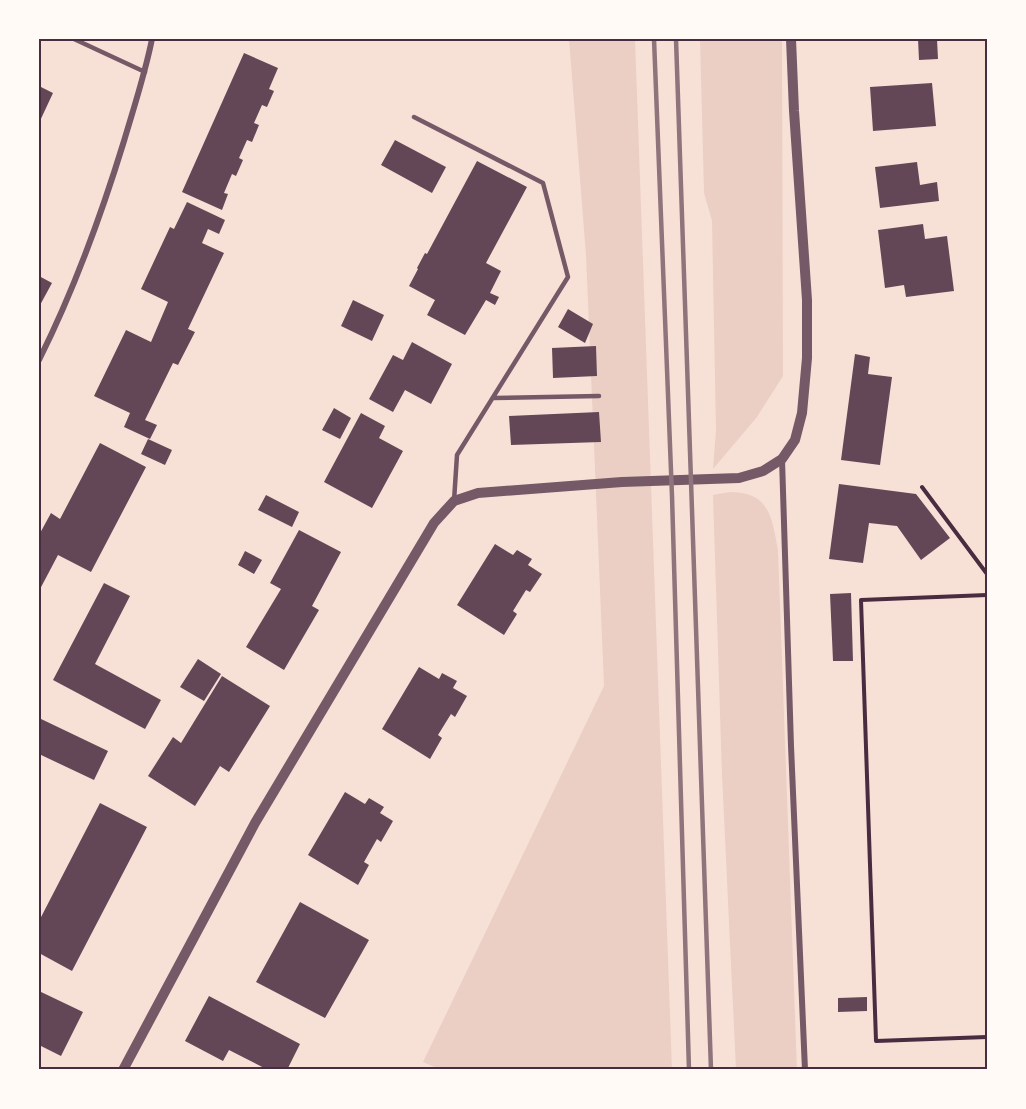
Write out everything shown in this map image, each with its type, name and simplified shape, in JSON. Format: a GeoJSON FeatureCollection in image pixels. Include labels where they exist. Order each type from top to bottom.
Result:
{"type":"FeatureCollection","features":[{"type":"Feature","properties":{"kind":"street"},"geometry":{"type":"LineString","coordinates":[[39,360],[83,260],[114,173],[145,72],[152,39]]}},
{"type":"Feature","properties":{"kind":"street"},"geometry":{"type":"LineString","coordinates":[[123,1070],[255,823],[434,523],[454,501],[478,493],[622,482],[739,478],[763,471],[782,459],[795,440],[800,422],[807,358],[807,300],[791,39]]}},
{"type":"Feature","properties":{"kind":"street"},"geometry":{"type":"LineString","coordinates":[[782,459],[790,723],[805,1070]]}},
{"type":"Feature","properties":{"kind":"lane"},"geometry":{"type":"LineString","coordinates":[[74,39],[145,72]]}},
{"type":"Feature","properties":{"kind":"lane"},"geometry":{"type":"LineString","coordinates":[[414,117],[543,183],[568,277],[457,455],[454,501]]}},
{"type":"Feature","properties":{"kind":"lane"},"geometry":{"type":"LineString","coordinates":[[493,398],[599,396]]}},
{"type":"Feature","properties":{"kind":"path"},"geometry":{"type":"LineString","coordinates":[[922,487],[987,574]]}},
{"type":"Feature","properties":{"kind":"path"},"geometry":{"type":"LineString","coordinates":[[987,595],[861,600],[876,1041],[987,1037]]}},
{"type":"Feature","properties":{"kind":"shaded area"},"geometry":{"type":"Polygon","coordinates":[[[569,39],[635,39],[672,1070],[441,1070],[423,1062],[604,686],[586,255],[569,39]]]}},
{"type":"Feature","properties":{"kind":"shaded area"},"geometry":{"type":"Polygon","coordinates":[[[700,39],[782,39],[783,376],[757,417],[713,469],[716,430],[712,221],[704,193],[700,39]]]}},
{"type":"Feature","properties":{"kind":"shaded area"},"geometry":{"type":"Polygon","coordinates":[[[730,492],[754,497],[767,509],[774,527],[778,550],[797,1070],[736,1070],[722,775],[713,495],[730,492]]]}},
{"type":"Feature","properties":{"kind":"building"},"geometry":{"type":"Polygon","coordinates":[[[918,39],[937,39],[938,59],[919,60],[918,39]]]}},
{"type":"Feature","properties":{"kind":"building"},"geometry":{"type":"Polygon","coordinates":[[[244,53],[278,68],[269,89],[274,91],[267,107],[262,105],[254,123],[259,125],[252,142],[247,140],[239,158],[243,160],[236,176],[232,174],[224,193],[228,194],[222,210],[182,192],[244,53]]]}},
{"type":"Feature","properties":{"kind":"building"},"geometry":{"type":"Polygon","coordinates":[[[932,83],[936,126],[873,131],[870,87],[932,83]]]}},
{"type":"Feature","properties":{"kind":"building"},"geometry":{"type":"Polygon","coordinates":[[[39,86],[53,93],[39,123],[39,86]]]}},
{"type":"Feature","properties":{"kind":"building"},"geometry":{"type":"Polygon","coordinates":[[[395,140],[446,167],[432,193],[381,165],[395,140]]]}},
{"type":"Feature","properties":{"kind":"building"},"geometry":{"type":"Polygon","coordinates":[[[477,161],[527,187],[486,263],[501,271],[490,293],[499,297],[495,305],[486,300],[465,335],[427,315],[435,300],[409,286],[477,161]]]}},
{"type":"Feature","properties":{"kind":"building"},"geometry":{"type":"Polygon","coordinates":[[[917,162],[920,185],[937,182],[939,201],[880,208],[875,167],[917,162]]]}},
{"type":"Feature","properties":{"kind":"building"},"geometry":{"type":"Polygon","coordinates":[[[187,202],[225,220],[219,234],[208,229],[202,243],[224,253],[188,329],[195,332],[178,365],[173,363],[145,420],[157,425],[150,439],[124,427],[130,413],[94,396],[126,330],[151,342],[168,302],[141,289],[170,227],[174,229],[187,202]]]}},
{"type":"Feature","properties":{"kind":"building"},"geometry":{"type":"Polygon","coordinates":[[[923,224],[925,239],[947,236],[954,291],[906,297],[904,285],[885,288],[878,230],[923,224]]]}},
{"type":"Feature","properties":{"kind":"building"},"geometry":{"type":"Polygon","coordinates":[[[39,276],[52,283],[39,307],[39,276]]]}},
{"type":"Feature","properties":{"kind":"building"},"geometry":{"type":"Polygon","coordinates":[[[353,300],[384,315],[372,341],[341,326],[353,300]]]}},
{"type":"Feature","properties":{"kind":"building"},"geometry":{"type":"Polygon","coordinates":[[[568,309],[593,324],[585,343],[558,327],[568,309]]]}},
{"type":"Feature","properties":{"kind":"building"},"geometry":{"type":"Polygon","coordinates":[[[412,342],[452,364],[431,404],[405,390],[393,412],[369,399],[393,355],[403,360],[412,342]]]}},
{"type":"Feature","properties":{"kind":"building"},"geometry":{"type":"Polygon","coordinates":[[[596,346],[597,376],[553,378],[552,348],[596,346]]]}},
{"type":"Feature","properties":{"kind":"building"},"geometry":{"type":"Polygon","coordinates":[[[855,354],[870,357],[868,374],[892,377],[880,465],[841,460],[855,354]]]}},
{"type":"Feature","properties":{"kind":"building"},"geometry":{"type":"Polygon","coordinates":[[[334,408],[351,418],[340,439],[322,430],[334,408]]]}},
{"type":"Feature","properties":{"kind":"building"},"geometry":{"type":"Polygon","coordinates":[[[599,412],[601,442],[511,445],[509,416],[599,412]]]}},
{"type":"Feature","properties":{"kind":"building"},"geometry":{"type":"Polygon","coordinates":[[[361,413],[385,426],[379,438],[403,451],[372,508],[324,482],[361,413]]]}},
{"type":"Feature","properties":{"kind":"building"},"geometry":{"type":"Polygon","coordinates":[[[148,439],[172,450],[165,465],[141,454],[148,439]]]}},
{"type":"Feature","properties":{"kind":"building"},"geometry":{"type":"Polygon","coordinates":[[[100,443],[146,467],[91,572],[58,555],[39,591],[39,535],[51,513],[60,519],[100,443]]]}},
{"type":"Feature","properties":{"kind":"building"},"geometry":{"type":"Polygon","coordinates":[[[839,484],[916,494],[950,538],[921,560],[897,526],[869,523],[863,563],[829,559],[839,484]]]}},
{"type":"Feature","properties":{"kind":"building"},"geometry":{"type":"Polygon","coordinates":[[[266,495],[299,512],[292,527],[258,510],[266,495]]]}},
{"type":"Feature","properties":{"kind":"building"},"geometry":{"type":"Polygon","coordinates":[[[299,530],[341,552],[312,606],[319,610],[284,670],[246,647],[281,589],[270,583],[299,530]]]}},
{"type":"Feature","properties":{"kind":"building"},"geometry":{"type":"Polygon","coordinates":[[[495,544],[513,555],[517,550],[532,559],[528,565],[542,574],[530,592],[526,590],[513,611],[517,614],[504,635],[457,605],[495,544]]]}},
{"type":"Feature","properties":{"kind":"building"},"geometry":{"type":"Polygon","coordinates":[[[245,551],[262,560],[254,574],[238,565],[245,551]]]}},
{"type":"Feature","properties":{"kind":"building"},"geometry":{"type":"Polygon","coordinates":[[[104,583],[130,596],[95,664],[161,700],[145,729],[53,680],[104,583]]]}},
{"type":"Feature","properties":{"kind":"building"},"geometry":{"type":"Polygon","coordinates":[[[851,593],[853,661],[833,661],[830,594],[851,593]]]}},
{"type":"Feature","properties":{"kind":"building"},"geometry":{"type":"Polygon","coordinates":[[[198,659],[221,674],[204,701],[180,687],[198,659]]]}},
{"type":"Feature","properties":{"kind":"building"},"geometry":{"type":"Polygon","coordinates":[[[419,667],[439,679],[442,673],[457,681],[453,688],[467,696],[455,717],[451,714],[438,735],[442,738],[430,759],[382,729],[419,667]]]}},
{"type":"Feature","properties":{"kind":"building"},"geometry":{"type":"Polygon","coordinates":[[[222,676],[270,706],[229,772],[220,766],[195,806],[148,776],[173,737],[181,743],[222,676]]]}},
{"type":"Feature","properties":{"kind":"building"},"geometry":{"type":"Polygon","coordinates":[[[39,718],[108,751],[94,780],[39,754],[39,718]]]}},
{"type":"Feature","properties":{"kind":"building"},"geometry":{"type":"Polygon","coordinates":[[[345,792],[365,804],[369,798],[384,807],[380,813],[393,821],[381,842],[377,839],[364,862],[369,865],[358,885],[308,855],[345,792]]]}},
{"type":"Feature","properties":{"kind":"building"},"geometry":{"type":"Polygon","coordinates":[[[100,803],[147,827],[72,971],[39,953],[39,921],[100,803]]]}},
{"type":"Feature","properties":{"kind":"building"},"geometry":{"type":"Polygon","coordinates":[[[300,902],[369,940],[325,1018],[256,982],[300,902]]]}},
{"type":"Feature","properties":{"kind":"building"},"geometry":{"type":"Polygon","coordinates":[[[39,991],[83,1012],[61,1056],[39,1045],[39,991]]]}},
{"type":"Feature","properties":{"kind":"building"},"geometry":{"type":"Polygon","coordinates":[[[209,996],[300,1044],[287,1070],[272,1068],[268,1070],[229,1050],[223,1061],[185,1041],[209,996]]]}},
{"type":"Feature","properties":{"kind":"building"},"geometry":{"type":"Polygon","coordinates":[[[867,997],[867,1011],[838,1012],[838,998],[867,997]]]}},
{"type":"Feature","properties":{"kind":"railway"},"geometry":{"type":"LineString","coordinates":[[654,39],[672,496],[689,1070]]}},
{"type":"Feature","properties":{"kind":"railway"},"geometry":{"type":"LineString","coordinates":[[676,39],[711,1070]]}}]}
